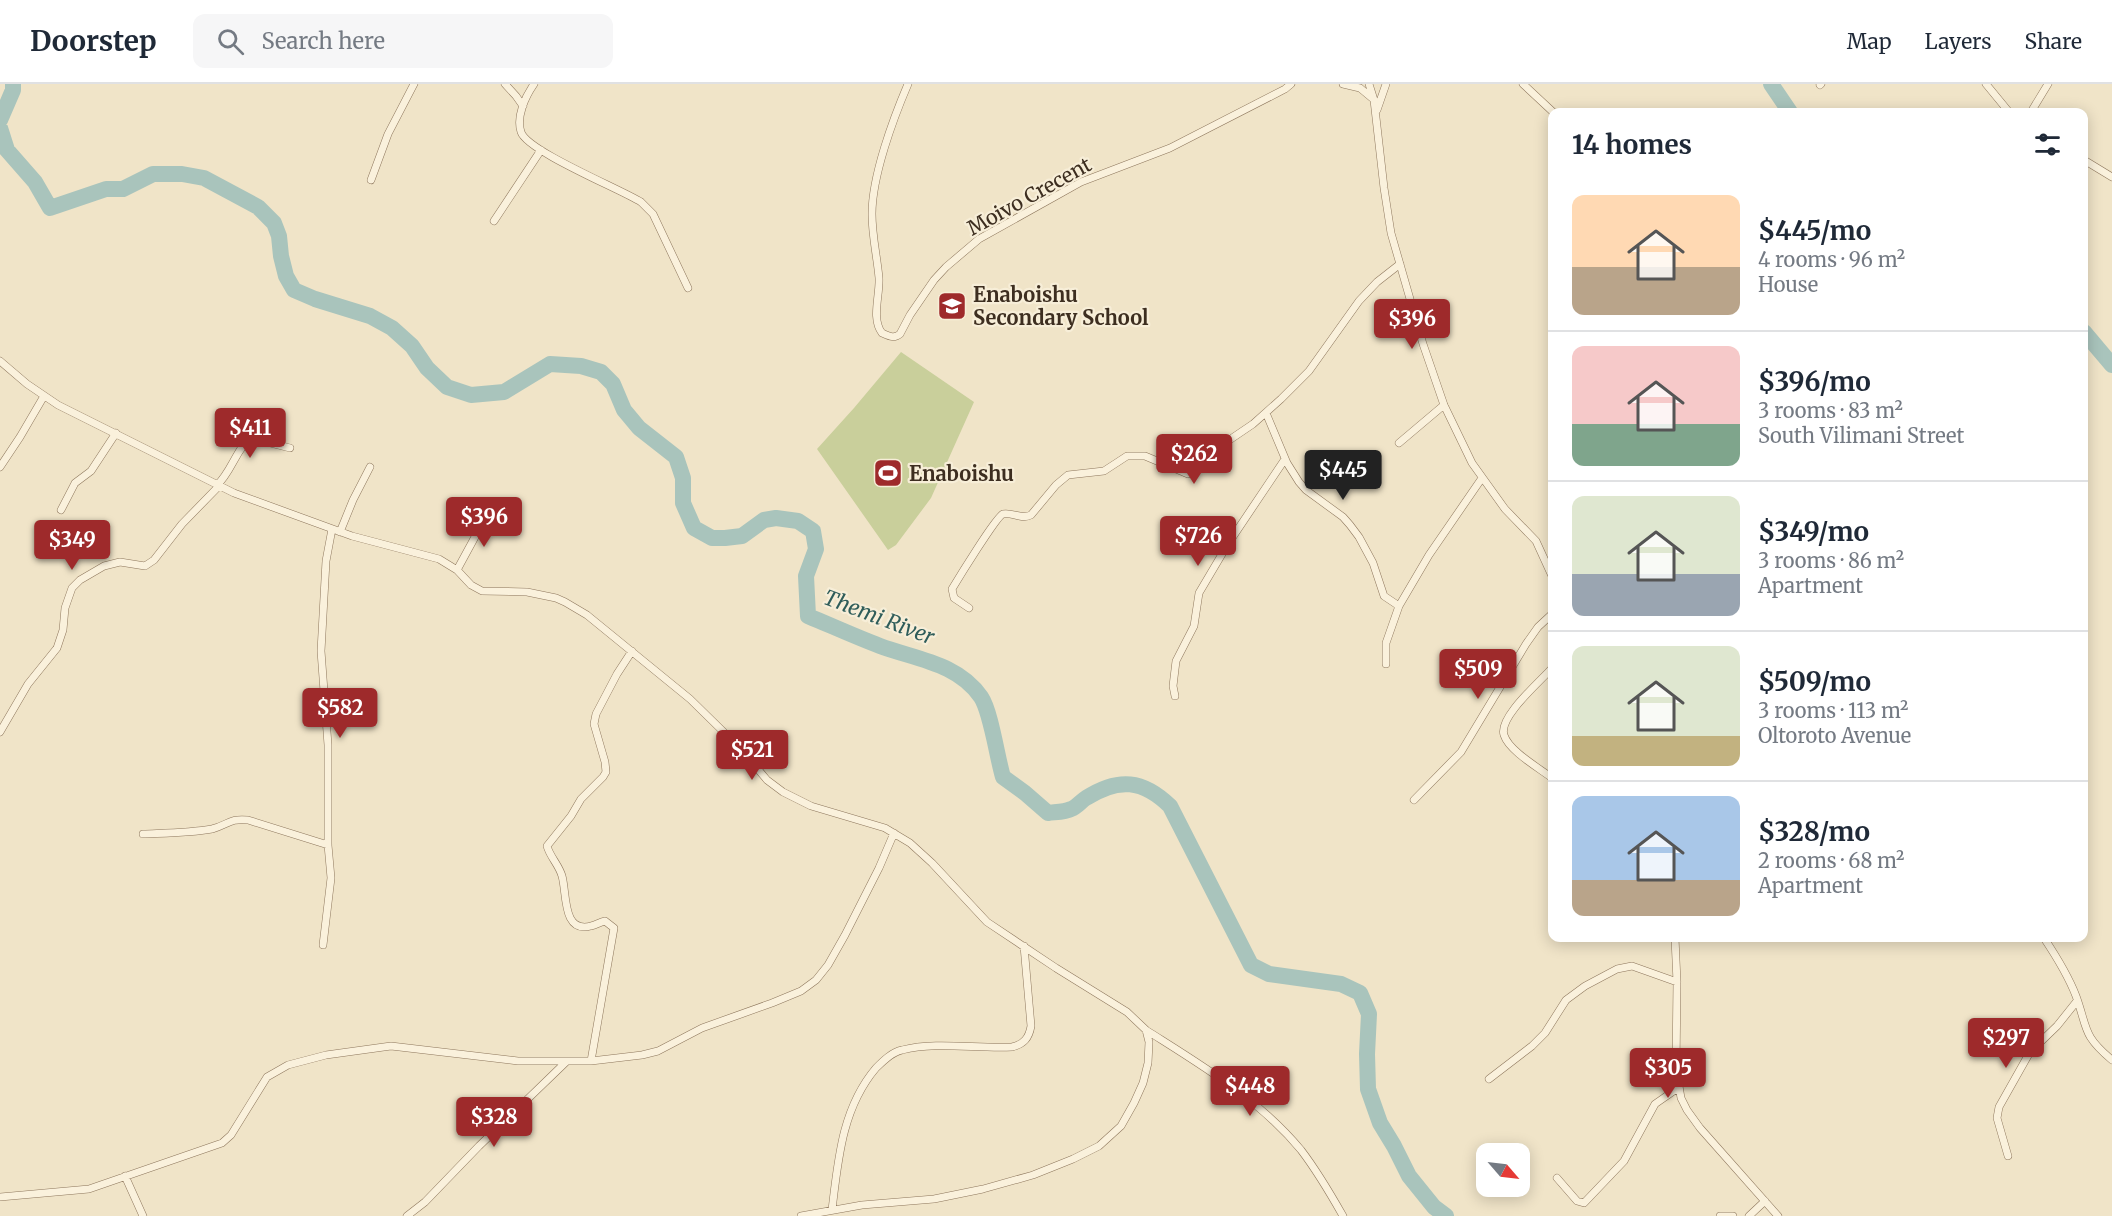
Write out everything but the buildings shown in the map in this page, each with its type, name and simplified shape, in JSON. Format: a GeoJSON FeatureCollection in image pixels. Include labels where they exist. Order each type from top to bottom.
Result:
{"type":"FeatureCollection","features":[{"type":"Feature","properties":{"kind":"street"},"geometry":{"type":"LineString","coordinates":[[371,180],[388,134],[414,84]]}},
{"type":"Feature","properties":{"kind":"street"},"geometry":{"type":"LineString","coordinates":[[505,84],[523,106]]}},
{"type":"Feature","properties":{"kind":"street"},"geometry":{"type":"LineString","coordinates":[[534,84],[523,106],[521,133],[541,150],[640,201],[653,214],[688,288]]}},
{"type":"Feature","properties":{"kind":"street","name":"Moivo Crecent"},"geometry":{"type":"LineString","coordinates":[[908,84],[889,135],[877,177],[872,210],[873,240],[879,279],[877,323],[882,333],[891,337],[900,334],[923,295],[946,267],[979,238],[1081,182],[1170,148],[1292,84]]}},
{"type":"Feature","properties":{"kind":"street"},"geometry":{"type":"LineString","coordinates":[[1343,84],[1360,88],[1374,100]]}},
{"type":"Feature","properties":{"kind":"street"},"geometry":{"type":"LineString","coordinates":[[1369,84],[1376,114],[1387,213],[1423,344],[1444,405],[1460,440],[1482,478],[1506,509],[1536,541],[1548,567]]}},
{"type":"Feature","properties":{"kind":"street"},"geometry":{"type":"LineString","coordinates":[[1376,114],[1386,84]]}},
{"type":"Feature","properties":{"kind":"street"},"geometry":{"type":"LineString","coordinates":[[1524,84],[1549,108]]}},
{"type":"Feature","properties":{"kind":"street"},"geometry":{"type":"LineString","coordinates":[[1986,84],[2003,108]]}},
{"type":"Feature","properties":{"kind":"street"},"geometry":{"type":"LineString","coordinates":[[2033,108],[2048,84]]}},
{"type":"Feature","properties":{"kind":"street"},"geometry":{"type":"LineString","coordinates":[[494,220],[541,150]]}},
{"type":"Feature","properties":{"kind":"street"},"geometry":{"type":"LineString","coordinates":[[2088,162],[2112,177]]}},
{"type":"Feature","properties":{"kind":"street"},"geometry":{"type":"LineString","coordinates":[[969,608],[954,598],[952,589],[1001,515],[1026,518],[1068,475],[1104,471],[1127,456],[1145,456],[1188,474],[1191,473],[1219,447],[1266,413],[1309,370],[1359,301],[1377,282],[1400,264]]}},
{"type":"Feature","properties":{"kind":"street"},"geometry":{"type":"LineString","coordinates":[[0,361],[44,396],[218,486],[332,529],[428,555],[447,563],[471,585],[482,591],[527,592],[556,598],[587,615],[706,715],[740,748],[767,780],[783,792],[811,806],[885,828],[910,843],[987,922],[1127,1012],[1146,1030],[1229,1084],[1284,1131],[1317,1172],[1343,1216]]}},
{"type":"Feature","properties":{"kind":"street"},"geometry":{"type":"LineString","coordinates":[[0,467],[44,396]]}},
{"type":"Feature","properties":{"kind":"street"},"geometry":{"type":"LineString","coordinates":[[1399,443],[1444,405]]}},
{"type":"Feature","properties":{"kind":"street"},"geometry":{"type":"LineString","coordinates":[[1266,413],[1285,459],[1306,490],[1327,504],[1350,525],[1373,563],[1384,596],[1399,606]]}},
{"type":"Feature","properties":{"kind":"street"},"geometry":{"type":"LineString","coordinates":[[61,510],[75,483],[91,471],[116,433]]}},
{"type":"Feature","properties":{"kind":"street"},"geometry":{"type":"LineString","coordinates":[[0,732],[28,684],[57,648],[63,630],[65,608],[72,588],[80,580],[104,566],[120,562],[145,566],[154,560],[182,524],[218,486],[244,444],[251,438],[290,448]]}},
{"type":"Feature","properties":{"kind":"street"},"geometry":{"type":"LineString","coordinates":[[1175,696],[1173,686],[1176,661],[1194,626],[1199,592],[1285,459]]}},
{"type":"Feature","properties":{"kind":"street"},"geometry":{"type":"LineString","coordinates":[[340,531],[370,467]]}},
{"type":"Feature","properties":{"kind":"street"},"geometry":{"type":"LineString","coordinates":[[1386,664],[1386,643],[1399,606],[1429,555],[1482,478]]}},
{"type":"Feature","properties":{"kind":"street"},"geometry":{"type":"LineString","coordinates":[[457,570],[488,513]]}},
{"type":"Feature","properties":{"kind":"street"},"geometry":{"type":"LineString","coordinates":[[323,945],[331,887],[328,845],[328,745],[321,651],[326,561],[332,529]]}},
{"type":"Feature","properties":{"kind":"street"},"geometry":{"type":"LineString","coordinates":[[1414,800],[1461,752],[1526,644],[1548,618]]}},
{"type":"Feature","properties":{"kind":"street"},"geometry":{"type":"LineString","coordinates":[[591,1061],[614,928],[605,921],[587,927],[577,925],[570,919],[562,877],[547,846],[572,816],[581,799],[606,772],[594,724],[596,714],[616,674],[632,651]]}},
{"type":"Feature","properties":{"kind":"street"},"geometry":{"type":"LineString","coordinates":[[1548,672],[1514,708],[1503,726],[1503,734],[1517,752],[1548,775]]}},
{"type":"Feature","properties":{"kind":"street"},"geometry":{"type":"LineString","coordinates":[[143,834],[212,829],[231,820],[239,819],[328,845]]}},
{"type":"Feature","properties":{"kind":"street"},"geometry":{"type":"LineString","coordinates":[[0,1197],[89,1189],[222,1143],[231,1135],[267,1077],[288,1065],[326,1055],[391,1046],[473,1057],[566,1062],[591,1061],[658,1051],[702,1028],[801,991],[816,980],[846,935],[894,833]]}},
{"type":"Feature","properties":{"kind":"street"},"geometry":{"type":"LineString","coordinates":[[1675,942],[1676,1068],[1678,1088],[1686,1110],[1778,1216]]}},
{"type":"Feature","properties":{"kind":"street"},"geometry":{"type":"LineString","coordinates":[[2047,942],[2061,964],[2090,1039],[2112,1060]]}},
{"type":"Feature","properties":{"kind":"street"},"geometry":{"type":"LineString","coordinates":[[832,1210],[841,1144],[849,1113],[858,1094],[881,1063],[899,1050],[918,1047],[1012,1047],[1020,1045],[1028,1038],[1031,1026],[1024,946]]}},
{"type":"Feature","properties":{"kind":"street"},"geometry":{"type":"LineString","coordinates":[[1489,1079],[1545,1033],[1566,1000],[1585,986],[1617,969],[1632,966],[1677,982]]}},
{"type":"Feature","properties":{"kind":"street"},"geometry":{"type":"LineString","coordinates":[[2008,1156],[1997,1118],[1999,1107],[2030,1052],[2057,1026],[2077,1001]]}},
{"type":"Feature","properties":{"kind":"street"},"geometry":{"type":"LineString","coordinates":[[801,1216],[862,1205],[934,1199],[983,1189],[1033,1175],[1073,1160],[1099,1146],[1121,1126],[1143,1083],[1148,1063],[1149,1042],[1146,1030]]}},
{"type":"Feature","properties":{"kind":"street"},"geometry":{"type":"LineString","coordinates":[[407,1216],[425,1202],[566,1062]]}},
{"type":"Feature","properties":{"kind":"street"},"geometry":{"type":"LineString","coordinates":[[1557,1178],[1577,1201],[1584,1203],[1624,1161],[1655,1104],[1678,1088]]}},
{"type":"Feature","properties":{"kind":"street"},"geometry":{"type":"LineString","coordinates":[[125,1176],[143,1216]]}},
{"type":"Feature","properties":{"kind":"street"},"geometry":{"type":"LineString","coordinates":[[1749,1216],[1765,1202]]}},
{"type":"Feature","properties":{"kind":"street"},"geometry":{"type":"LineString","coordinates":[[1719,1216],[1733,1216]]}},
{"type":"Feature","properties":{"kind":"green space","name":"Enaboishu"},"geometry":{"type":"Polygon","coordinates":[[[901,352],[974,402],[931,498],[896,545],[888,550],[817,449],[901,352]]]}},
{"type":"Feature","properties":{"kind":"waterway","name":"Themi River"},"geometry":{"type":"LineString","coordinates":[[0,120],[13,90],[13,84]]}},
{"type":"Feature","properties":{"kind":"waterway"},"geometry":{"type":"LineString","coordinates":[[1771,84],[1787,108]]}},
{"type":"Feature","properties":{"kind":"waterway","name":"Themi River"},"geometry":{"type":"LineString","coordinates":[[0,128],[7,150],[35,182],[50,208],[106,189],[123,189],[153,174],[182,174],[204,178],[258,207],[274,223],[279,236],[286,276],[294,290],[370,316],[392,328],[412,346],[427,368],[447,387],[471,395],[504,392],[550,364],[581,366],[601,372],[613,384],[624,410],[639,428],[676,457],[683,478],[683,503],[694,528],[712,538],[742,536],[764,520],[776,518],[798,521],[813,531],[816,549],[806,576],[808,616],[880,646],[948,669],[971,686],[985,704],[1003,777],[1048,813],[1069,810],[1098,791],[1120,784],[1140,787],[1160,797],[1170,806],[1251,965],[1269,974],[1341,984],[1360,993],[1369,1014],[1368,1089],[1380,1123],[1409,1176],[1434,1207],[1446,1216]]}},
{"type":"Feature","properties":{"kind":"waterway"},"geometry":{"type":"LineString","coordinates":[[2088,337],[2112,365]]}},
{"type":"Feature","properties":{"kind":"place","name":"Enaboishu Secondary School"},"geometry":{"type":"Point","coordinates":[952,306]}},
{"type":"Feature","properties":{"kind":"place","name":"Enaboishu"},"geometry":{"type":"Point","coordinates":[888,473]}}]}
